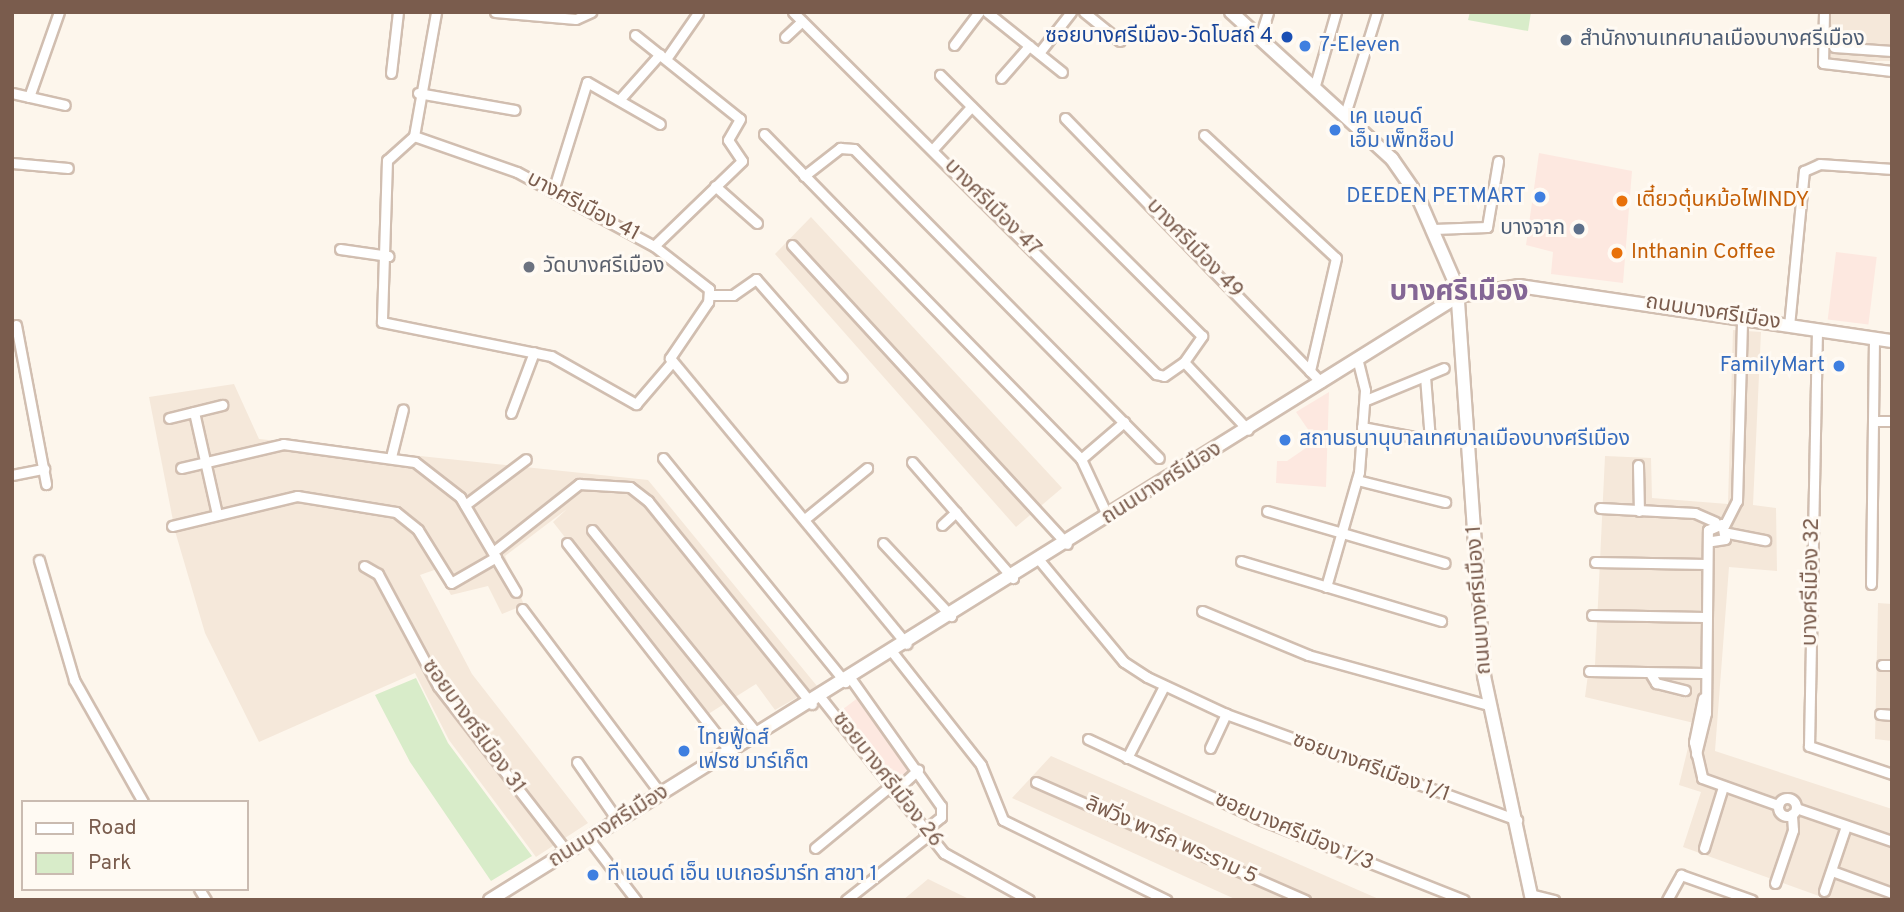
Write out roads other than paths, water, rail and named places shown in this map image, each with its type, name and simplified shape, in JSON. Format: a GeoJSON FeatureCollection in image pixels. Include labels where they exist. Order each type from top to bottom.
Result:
{"type":"FeatureCollection","features":[{"type":"Feature","properties":{"kind":"street"},"geometry":{"type":"LineString","coordinates":[[29,97],[59,12]]}},
{"type":"Feature","properties":{"kind":"street"},"geometry":{"type":"LineString","coordinates":[[391,73],[398,12]]}},
{"type":"Feature","properties":{"kind":"street"},"geometry":{"type":"LineString","coordinates":[[436,12],[418,93],[414,136],[387,160],[388,256],[382,322],[534,352],[573,365],[636,404],[672,362]]}},
{"type":"Feature","properties":{"kind":"street"},"geometry":{"type":"LineString","coordinates":[[495,12],[576,19],[591,12]]}},
{"type":"Feature","properties":{"kind":"street","name":"บางศรีเมือง 47"},"geometry":{"type":"LineString","coordinates":[[793,12],[1156,374],[1164,376],[1184,362],[1203,341],[971,107]]}},
{"type":"Feature","properties":{"kind":"street"},"geometry":{"type":"LineString","coordinates":[[954,45],[979,12]]}},
{"type":"Feature","properties":{"kind":"street"},"geometry":{"type":"LineString","coordinates":[[987,12],[1062,72]]}},
{"type":"Feature","properties":{"kind":"street"},"geometry":{"type":"LineString","coordinates":[[1039,53],[1071,12]]}},
{"type":"Feature","properties":{"kind":"street"},"geometry":{"type":"LineString","coordinates":[[1084,12],[1120,41]]}},
{"type":"Feature","properties":{"kind":"street","name":"ถนนบางศรีเมือง 1"},"geometry":{"type":"LineString","coordinates":[[1231,12],[1346,111],[1408,179],[1434,229],[1458,296],[1488,705],[1517,820],[1531,897]]}},
{"type":"Feature","properties":{"kind":"street"},"geometry":{"type":"LineString","coordinates":[[1260,37],[1268,12]]}},
{"type":"Feature","properties":{"kind":"street"},"geometry":{"type":"LineString","coordinates":[[1315,85],[1336,12]]}},
{"type":"Feature","properties":{"kind":"street"},"geometry":{"type":"LineString","coordinates":[[1346,111],[1377,12]]}},
{"type":"Feature","properties":{"kind":"street"},"geometry":{"type":"LineString","coordinates":[[1824,12],[1823,63],[1892,71]]}},
{"type":"Feature","properties":{"kind":"street"},"geometry":{"type":"LineString","coordinates":[[620,99],[663,56],[698,13]]}},
{"type":"Feature","properties":{"kind":"street"},"geometry":{"type":"LineString","coordinates":[[785,37],[802,21]]}},
{"type":"Feature","properties":{"kind":"street"},"geometry":{"type":"LineString","coordinates":[[635,35],[740,119],[728,140],[744,158],[654,246]]}},
{"type":"Feature","properties":{"kind":"street"},"geometry":{"type":"LineString","coordinates":[[1001,78],[1029,46]]}},
{"type":"Feature","properties":{"kind":"street"},"geometry":{"type":"LineString","coordinates":[[1834,47],[1892,51]]}},
{"type":"Feature","properties":{"kind":"street"},"geometry":{"type":"LineString","coordinates":[[933,149],[971,107],[940,75]]}},
{"type":"Feature","properties":{"kind":"street"},"geometry":{"type":"LineString","coordinates":[[553,191],[586,83],[620,99],[660,124]]}},
{"type":"Feature","properties":{"kind":"street"},"geometry":{"type":"LineString","coordinates":[[12,93],[65,105]]}},
{"type":"Feature","properties":{"kind":"street"},"geometry":{"type":"LineString","coordinates":[[418,93],[515,110]]}},
{"type":"Feature","properties":{"kind":"street","name":"บางศรีเมือง 49"},"geometry":{"type":"LineString","coordinates":[[1065,118],[1321,382]]}},
{"type":"Feature","properties":{"kind":"street"},"geometry":{"type":"LineString","coordinates":[[764,134],[1081,459],[1108,517]]}},
{"type":"Feature","properties":{"kind":"street"},"geometry":{"type":"LineString","coordinates":[[1204,135],[1336,258],[1310,371]]}},
{"type":"Feature","properties":{"kind":"street","name":"บางศรีเมือง 41"},"geometry":{"type":"LineString","coordinates":[[414,136],[553,191],[654,246],[695,274],[710,295]]}},
{"type":"Feature","properties":{"kind":"street"},"geometry":{"type":"LineString","coordinates":[[804,176],[840,148],[854,149],[1159,457]]}},
{"type":"Feature","properties":{"kind":"street"},"geometry":{"type":"LineString","coordinates":[[1434,229],[1487,227],[1498,160]]}},
{"type":"Feature","properties":{"kind":"street"},"geometry":{"type":"LineString","coordinates":[[12,163],[68,168]]}},
{"type":"Feature","properties":{"kind":"street"},"geometry":{"type":"LineString","coordinates":[[1789,326],[1799,191],[1811,166],[1892,169]]}},
{"type":"Feature","properties":{"kind":"street"},"geometry":{"type":"LineString","coordinates":[[715,186],[757,223]]}},
{"type":"Feature","properties":{"kind":"street"},"geometry":{"type":"LineString","coordinates":[[793,245],[1067,544]]}},
{"type":"Feature","properties":{"kind":"street"},"geometry":{"type":"LineString","coordinates":[[340,249],[388,256]]}},
{"type":"Feature","properties":{"kind":"street"},"geometry":{"type":"LineString","coordinates":[[842,377],[756,279],[733,295],[710,295],[670,354],[672,362],[806,518],[907,644]]}},
{"type":"Feature","properties":{"kind":"street","name":"ถนนบางศรีเมือง"},"geometry":{"type":"LineString","coordinates":[[490,900],[817,701],[1458,296],[1504,285],[1892,341]]}},
{"type":"Feature","properties":{"kind":"street"},"geometry":{"type":"LineString","coordinates":[[1742,318],[1737,500],[1713,541],[1706,564],[1703,697],[1696,754],[1702,778],[1722,790],[1778,805],[1782,815],[1794,811],[1892,841]]}},
{"type":"Feature","properties":{"kind":"street"},"geometry":{"type":"LineString","coordinates":[[16,325],[46,484]]}},
{"type":"Feature","properties":{"kind":"street","name":"บางศรีเมือง 32"},"geometry":{"type":"LineString","coordinates":[[1816,330],[1809,746],[1892,774]]}},
{"type":"Feature","properties":{"kind":"street"},"geometry":{"type":"LineString","coordinates":[[1871,583],[1874,339]]}},
{"type":"Feature","properties":{"kind":"street"},"geometry":{"type":"LineString","coordinates":[[511,413],[534,352]]}},
{"type":"Feature","properties":{"kind":"street"},"geometry":{"type":"LineString","coordinates":[[1326,587],[1345,534],[1357,480],[1366,400],[1357,359]]}},
{"type":"Feature","properties":{"kind":"street"},"geometry":{"type":"LineString","coordinates":[[1184,362],[1248,430]]}},
{"type":"Feature","properties":{"kind":"street"},"geometry":{"type":"LineString","coordinates":[[1366,400],[1444,369]]}},
{"type":"Feature","properties":{"kind":"street"},"geometry":{"type":"LineString","coordinates":[[1363,427],[1430,440],[1425,377]]}},
{"type":"Feature","properties":{"kind":"street"},"geometry":{"type":"LineString","coordinates":[[169,418],[222,405]]}},
{"type":"Feature","properties":{"kind":"street"},"geometry":{"type":"LineString","coordinates":[[391,457],[403,409]]}},
{"type":"Feature","properties":{"kind":"street"},"geometry":{"type":"LineString","coordinates":[[172,526],[217,514],[194,412]]}},
{"type":"Feature","properties":{"kind":"street"},"geometry":{"type":"LineString","coordinates":[[1873,421],[1892,421]]}},
{"type":"Feature","properties":{"kind":"street"},"geometry":{"type":"LineString","coordinates":[[1081,459],[1124,422]]}},
{"type":"Feature","properties":{"kind":"street"},"geometry":{"type":"LineString","coordinates":[[181,468],[283,444],[391,457],[426,468],[465,505],[516,592]]}},
{"type":"Feature","properties":{"kind":"street"},"geometry":{"type":"LineString","coordinates":[[663,458],[848,680],[918,770],[942,812],[926,834],[846,900]]}},
{"type":"Feature","properties":{"kind":"street"},"geometry":{"type":"LineString","coordinates":[[465,505],[526,459]]}},
{"type":"Feature","properties":{"kind":"street"},"geometry":{"type":"LineString","coordinates":[[912,462],[1013,578]]}},
{"type":"Feature","properties":{"kind":"street"},"geometry":{"type":"LineString","coordinates":[[1638,465],[1639,511]]}},
{"type":"Feature","properties":{"kind":"street"},"geometry":{"type":"LineString","coordinates":[[806,518],[867,468]]}},
{"type":"Feature","properties":{"kind":"street"},"geometry":{"type":"LineString","coordinates":[[12,475],[44,469]]}},
{"type":"Feature","properties":{"kind":"street"},"geometry":{"type":"LineString","coordinates":[[1357,480],[1445,502]]}},
{"type":"Feature","properties":{"kind":"street","name":"ซอยบางศรีเมือง 26"},"geometry":{"type":"LineString","coordinates":[[217,514],[297,496],[396,512],[418,530],[450,583],[495,555],[579,484],[630,487],[648,501],[926,834],[955,862],[1029,900]]}},
{"type":"Feature","properties":{"kind":"street"},"geometry":{"type":"LineString","coordinates":[[1600,508],[1695,513],[1722,527],[1765,540]]}},
{"type":"Feature","properties":{"kind":"street"},"geometry":{"type":"LineString","coordinates":[[1267,511],[1445,563]]}},
{"type":"Feature","properties":{"kind":"street"},"geometry":{"type":"LineString","coordinates":[[942,525],[956,512]]}},
{"type":"Feature","properties":{"kind":"street"},"geometry":{"type":"LineString","coordinates":[[1713,541],[1708,530],[1722,527]]}},
{"type":"Feature","properties":{"kind":"street"},"geometry":{"type":"LineString","coordinates":[[592,530],[759,736]]}},
{"type":"Feature","properties":{"kind":"street"},"geometry":{"type":"LineString","coordinates":[[567,543],[730,752]]}},
{"type":"Feature","properties":{"kind":"street"},"geometry":{"type":"LineString","coordinates":[[883,543],[951,617]]}},
{"type":"Feature","properties":{"kind":"street"},"geometry":{"type":"LineString","coordinates":[[39,560],[74,680],[142,800]]}},
{"type":"Feature","properties":{"kind":"street","name":"ซอยบางศรีเมือง 1/1"},"geometry":{"type":"LineString","coordinates":[[1040,561],[1124,662],[1164,686],[1226,714],[1517,820]]}},
{"type":"Feature","properties":{"kind":"street"},"geometry":{"type":"LineString","coordinates":[[1241,561],[1441,621]]}},
{"type":"Feature","properties":{"kind":"street"},"geometry":{"type":"LineString","coordinates":[[1595,562],[1706,564]]}},
{"type":"Feature","properties":{"kind":"street","name":"ซอยบางศรีเมือง 31"},"geometry":{"type":"LineString","coordinates":[[363,566],[378,574],[438,685],[567,852]]}},
{"type":"Feature","properties":{"kind":"street"},"geometry":{"type":"LineString","coordinates":[[522,609],[661,794]]}},
{"type":"Feature","properties":{"kind":"street"},"geometry":{"type":"LineString","coordinates":[[1202,611],[1308,655],[1488,705]]}},
{"type":"Feature","properties":{"kind":"street"},"geometry":{"type":"LineString","coordinates":[[1592,615],[1704,617]]}},
{"type":"Feature","properties":{"kind":"street"},"geometry":{"type":"LineString","coordinates":[[893,653],[981,765],[1011,827],[1166,900]]}},
{"type":"Feature","properties":{"kind":"street"},"geometry":{"type":"LineString","coordinates":[[1589,671],[1703,674]]}},
{"type":"Feature","properties":{"kind":"street"},"geometry":{"type":"LineString","coordinates":[[1650,673],[1656,683],[1685,690]]}},
{"type":"Feature","properties":{"kind":"street"},"geometry":{"type":"LineString","coordinates":[[1127,758],[1164,686]]}},
{"type":"Feature","properties":{"kind":"street"},"geometry":{"type":"LineString","coordinates":[[1210,748],[1226,714]]}},
{"type":"Feature","properties":{"kind":"street"},"geometry":{"type":"LineString","coordinates":[[1880,714],[1892,715]]}},
{"type":"Feature","properties":{"kind":"street","name":"ซอยบางศรีเมือง 1/3"},"geometry":{"type":"LineString","coordinates":[[1088,739],[1127,758],[1464,900]]}},
{"type":"Feature","properties":{"kind":"street"},"geometry":{"type":"LineString","coordinates":[[577,762],[618,821]]}},
{"type":"Feature","properties":{"kind":"street"},"geometry":{"type":"LineString","coordinates":[[815,848],[918,770]]}},
{"type":"Feature","properties":{"kind":"street","name":"ลิฟวิ่ง พาร์ค พระราม 5"},"geometry":{"type":"LineString","coordinates":[[1036,782],[1306,900]]}},
{"type":"Feature","properties":{"kind":"street"},"geometry":{"type":"LineString","coordinates":[[1704,848],[1722,790]]}},
{"type":"Feature","properties":{"kind":"street"},"geometry":{"type":"LineString","coordinates":[[1775,883],[1794,811]]}},
{"type":"Feature","properties":{"kind":"street"},"geometry":{"type":"LineString","coordinates":[[1824,891],[1846,825]]}},
{"type":"Feature","properties":{"kind":"street"},"geometry":{"type":"LineString","coordinates":[[589,839],[636,900]]}},
{"type":"Feature","properties":{"kind":"street"},"geometry":{"type":"LineString","coordinates":[[1832,871],[1892,893]]}},
{"type":"Feature","properties":{"kind":"street"},"geometry":{"type":"LineString","coordinates":[[1667,900],[1681,876],[1752,900]]}},
{"type":"Feature","properties":{"kind":"street"},"geometry":{"type":"LineString","coordinates":[[1531,897],[1554,900]]}},
{"type":"Feature","properties":{"kind":"place","name":"ซอยบางศรีเมือง-วัดโบสถ์ 4"},"geometry":{"type":"Point","coordinates":[1287,37]}},
{"type":"Feature","properties":{"kind":"place","name":"สำนักงานเทศบาลเมืองบางศรีเมือง"},"geometry":{"type":"Point","coordinates":[1566,40]}},
{"type":"Feature","properties":{"kind":"place","name":"7-Eleven"},"geometry":{"type":"Point","coordinates":[1305,46]}},
{"type":"Feature","properties":{"kind":"place","name":"เค แอนด์ เอ็ม เพ็ทช็อป"},"geometry":{"type":"Point","coordinates":[1335,130]}},
{"type":"Feature","properties":{"kind":"place","name":"DEEDEN PETMART"},"geometry":{"type":"Point","coordinates":[1540,197]}},
{"type":"Feature","properties":{"kind":"place","name":"เตี๋ยวตุ๋นหม้อไฟINDY"},"geometry":{"type":"Point","coordinates":[1622,201]}},
{"type":"Feature","properties":{"kind":"place","name":"บางจาก"},"geometry":{"type":"Point","coordinates":[1579,229]}},
{"type":"Feature","properties":{"kind":"place","name":"Inthanin Coffee"},"geometry":{"type":"Point","coordinates":[1617,253]}},
{"type":"Feature","properties":{"kind":"place","name":"วัดบางศรีเมือง"},"geometry":{"type":"Point","coordinates":[529,267]}},
{"type":"Feature","properties":{"kind":"place","name":"FamilyMart"},"geometry":{"type":"Point","coordinates":[1839,366]}},
{"type":"Feature","properties":{"kind":"place","name":"สถานธนานุบาลเทศบาลเมืองบางศรีเมือง"},"geometry":{"type":"Point","coordinates":[1285,440]}},
{"type":"Feature","properties":{"kind":"place","name":"ไทยฟู้ดส์ เฟรซ มาร์เก็ต"},"geometry":{"type":"Point","coordinates":[684,751]}},
{"type":"Feature","properties":{"kind":"place","name":"ที แอนด์ เอ็น เบเกอร์มาร์ท สาขา 1"},"geometry":{"type":"Point","coordinates":[593,875]}},
{"type":"Feature","properties":{"kind":"district","name":"บางศรีเมือง"},"geometry":{"type":"Point","coordinates":[1459,293]}}]}
